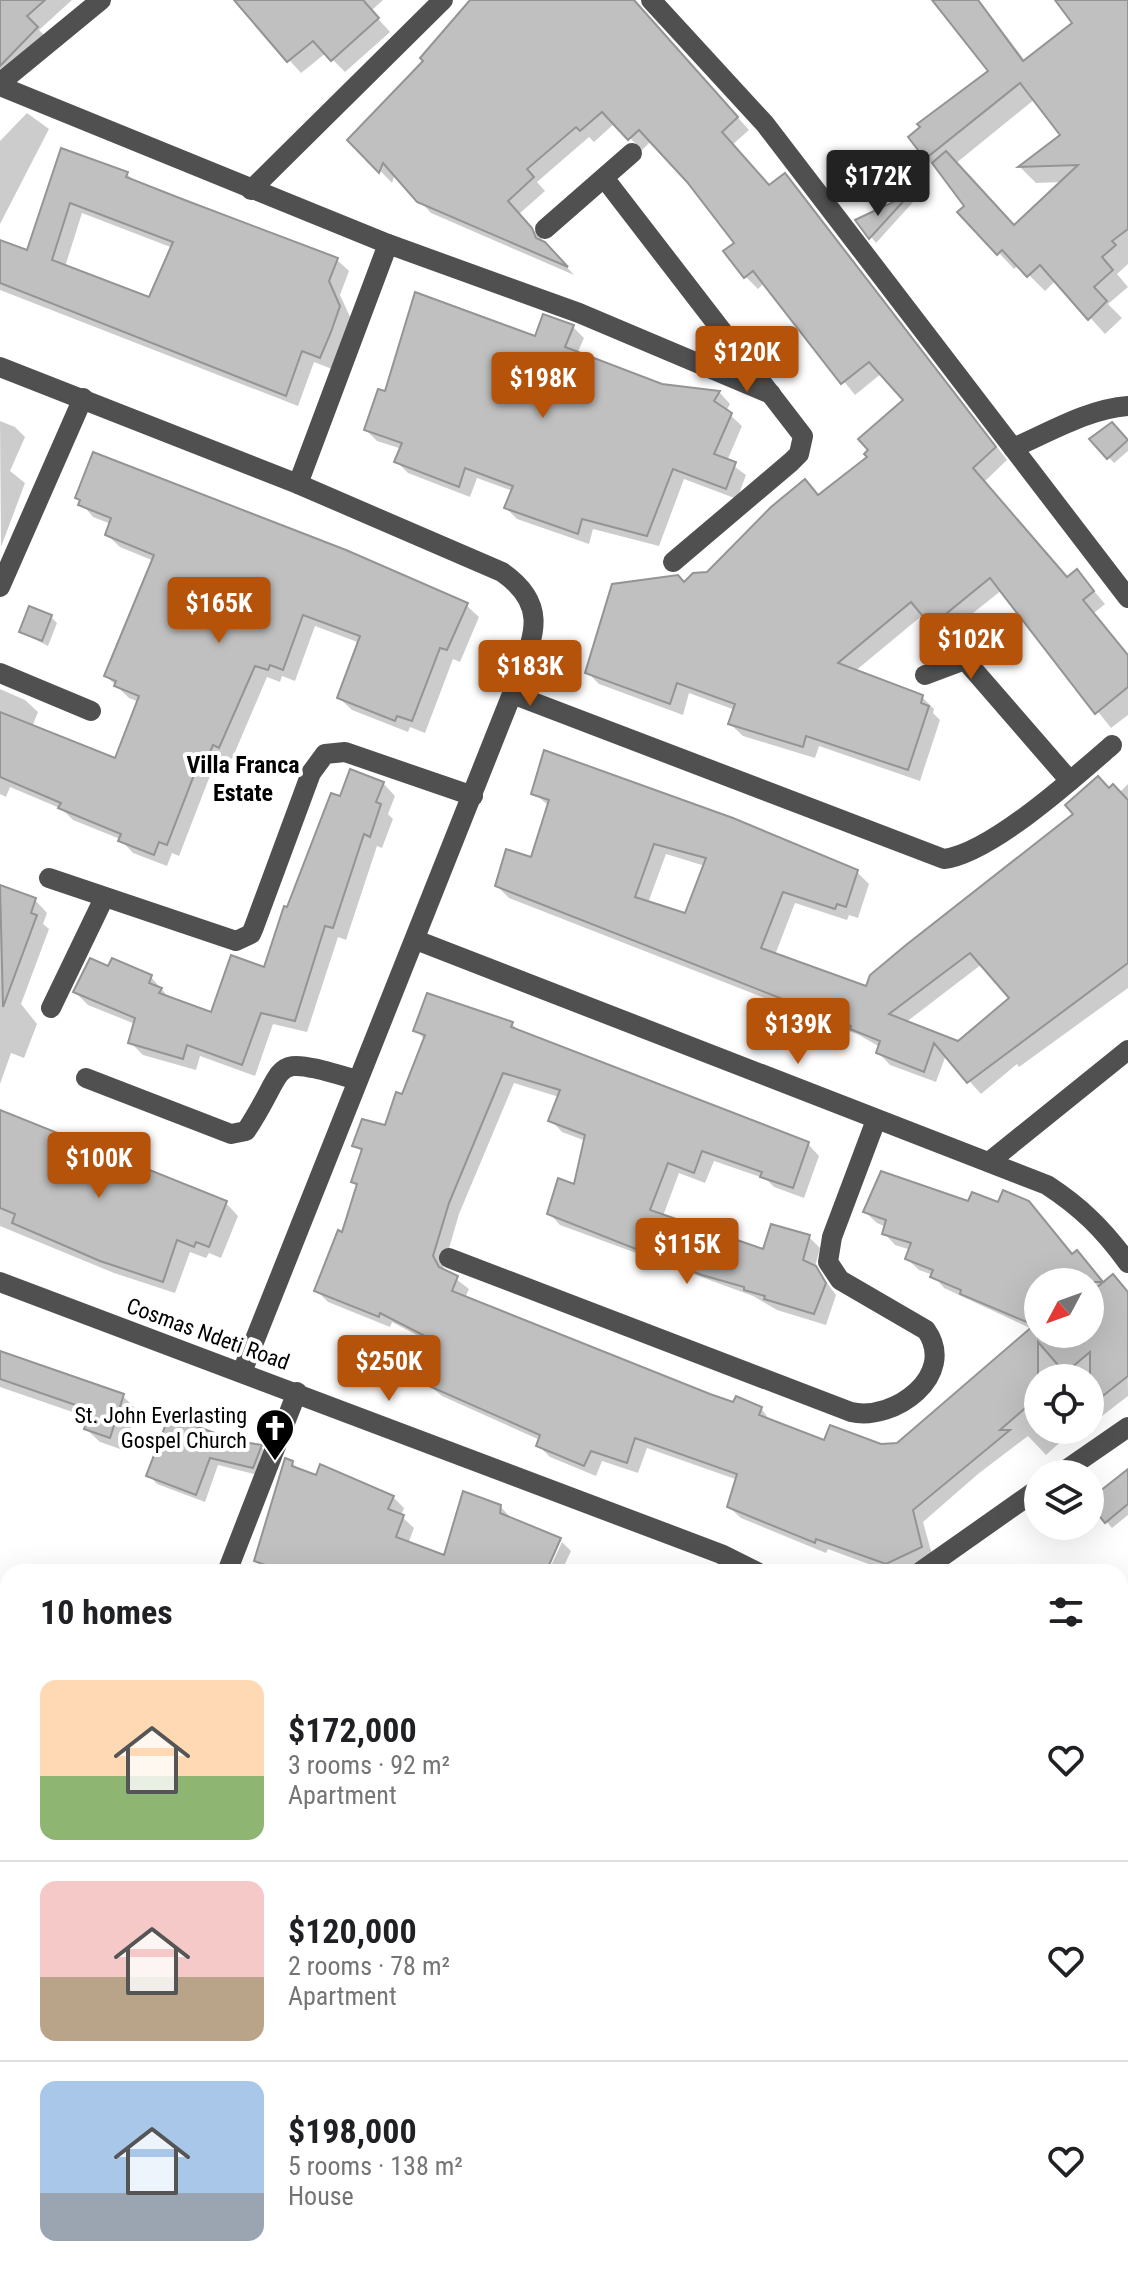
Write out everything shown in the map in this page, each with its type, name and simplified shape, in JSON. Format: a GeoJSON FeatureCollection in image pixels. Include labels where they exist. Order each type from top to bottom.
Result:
{"type":"FeatureCollection","features":[{"type":"Feature","properties":{"kind":"street"},"geometry":{"type":"LineString","coordinates":[[101,0],[0,85],[251,190],[388,244],[579,313],[771,394]]}},
{"type":"Feature","properties":{"kind":"street"},"geometry":{"type":"LineString","coordinates":[[651,0],[765,124],[1128,598]]}},
{"type":"Feature","properties":{"kind":"street"},"geometry":{"type":"LineString","coordinates":[[251,190],[435,2]]}},
{"type":"Feature","properties":{"kind":"street"},"geometry":{"type":"LineString","coordinates":[[545,229],[632,153]]}},
{"type":"Feature","properties":{"kind":"street"},"geometry":{"type":"LineString","coordinates":[[605,179],[803,436],[799,454],[673,562]]}},
{"type":"Feature","properties":{"kind":"street"},"geometry":{"type":"LineString","coordinates":[[298,484],[388,244]]}},
{"type":"Feature","properties":{"kind":"street"},"geometry":{"type":"LineString","coordinates":[[0,367],[298,484],[502,572],[528,594],[534,615],[533,633],[473,796],[242,1372]]}},
{"type":"Feature","properties":{"kind":"street"},"geometry":{"type":"LineString","coordinates":[[0,587],[83,398]]}},
{"type":"Feature","properties":{"kind":"street"},"geometry":{"type":"LineString","coordinates":[[1013,448],[1110,407],[1128,406]]}},
{"type":"Feature","properties":{"kind":"street"},"geometry":{"type":"LineString","coordinates":[[925,675],[965,660],[980,639]]}},
{"type":"Feature","properties":{"kind":"street"},"geometry":{"type":"LineString","coordinates":[[965,660],[1070,781]]}},
{"type":"Feature","properties":{"kind":"street"},"geometry":{"type":"LineString","coordinates":[[0,673],[91,711]]}},
{"type":"Feature","properties":{"kind":"street"},"geometry":{"type":"LineString","coordinates":[[512,694],[944,859],[962,856],[979,846],[1070,781],[1112,745]]}},
{"type":"Feature","properties":{"kind":"street"},"geometry":{"type":"LineString","coordinates":[[49,878],[227,940],[245,938],[254,927],[317,761],[335,751],[473,796]]}},
{"type":"Feature","properties":{"kind":"street"},"geometry":{"type":"LineString","coordinates":[[51,1008],[104,898]]}},
{"type":"Feature","properties":{"kind":"street"},"geometry":{"type":"LineString","coordinates":[[416,940],[1047,1185],[1077,1204],[1103,1229],[1128,1263]]}},
{"type":"Feature","properties":{"kind":"street"},"geometry":{"type":"LineString","coordinates":[[989,1162],[1128,1050]]}},
{"type":"Feature","properties":{"kind":"street"},"geometry":{"type":"LineString","coordinates":[[86,1078],[231,1134],[246,1131],[259,1112],[270,1082],[280,1069],[292,1064],[357,1080]]}},
{"type":"Feature","properties":{"kind":"street"},"geometry":{"type":"LineString","coordinates":[[449,1258],[851,1412],[876,1415],[890,1411],[907,1402],[920,1387],[935,1357],[935,1344],[926,1330],[840,1280],[828,1262],[832,1237],[876,1120]]}},
{"type":"Feature","properties":{"kind":"street","name":"Cosmas Ndeti Road"},"geometry":{"type":"LineString","coordinates":[[0,1282],[297,1392],[717,1563]]}},
{"type":"Feature","properties":{"kind":"street"},"geometry":{"type":"LineString","coordinates":[[230,1564],[297,1392]]}},
{"type":"Feature","properties":{"kind":"street"},"geometry":{"type":"LineString","coordinates":[[1080,1460],[1128,1427]]}},
{"type":"Feature","properties":{"kind":"street"},"geometry":{"type":"LineString","coordinates":[[931,1564],[1024,1499]]}},
{"type":"Feature","properties":{"kind":"building"},"geometry":{"type":"Polygon","coordinates":[[[0,0],[45,0],[27,16],[38,27],[0,66],[0,0]]]}},
{"type":"Feature","properties":{"kind":"building"},"geometry":{"type":"Polygon","coordinates":[[[234,0],[363,0],[379,18],[331,61],[313,41],[287,62],[234,0]]]}},
{"type":"Feature","properties":{"kind":"building"},"geometry":{"type":"Polygon","coordinates":[[[470,0],[634,0],[738,117],[722,132],[769,185],[785,173],[996,447],[973,468],[1067,577],[1077,569],[1094,591],[1083,600],[1128,655],[1128,687],[1095,714],[990,578],[931,626],[911,602],[838,663],[923,695],[921,703],[929,706],[908,770],[806,736],[803,747],[728,724],[735,704],[677,683],[670,704],[585,673],[612,584],[678,575],[684,582],[693,573],[707,572],[771,507],[805,479],[818,495],[867,457],[864,454],[868,450],[858,439],[903,400],[869,362],[841,384],[753,271],[744,278],[723,251],[734,243],[687,182],[639,130],[628,140],[602,112],[580,131],[576,127],[527,169],[534,177],[508,201],[532,228],[536,238],[545,242],[568,267],[417,202],[383,163],[379,173],[347,140],[423,61],[420,58],[470,0]]]}},
{"type":"Feature","properties":{"kind":"building"},"geometry":{"type":"Polygon","coordinates":[[[932,0],[978,0],[1023,61],[1072,23],[1055,0],[1128,0],[1128,229],[1112,241],[1116,245],[1102,257],[1113,270],[1094,287],[1107,301],[1088,320],[1040,265],[1027,277],[1002,250],[997,255],[957,212],[964,206],[932,163],[946,151],[1014,225],[1078,165],[1018,167],[1060,135],[1020,83],[925,159],[908,137],[920,127],[917,124],[988,71],[932,0]]]}},
{"type":"Feature","properties":{"kind":"building"},"geometry":{"type":"Polygon","coordinates":[[[61,148],[128,172],[126,177],[338,258],[329,281],[340,306],[320,358],[302,351],[286,396],[0,283],[0,240],[27,250],[61,148]],[[70,203],[52,260],[149,297],[173,242],[70,203]]]}},
{"type":"Feature","properties":{"kind":"building"},"geometry":{"type":"Polygon","coordinates":[[[910,194],[869,239],[855,220],[910,194]]]}},
{"type":"Feature","properties":{"kind":"building"},"geometry":{"type":"Polygon","coordinates":[[[415,292],[535,336],[543,314],[574,325],[565,347],[662,384],[720,391],[714,401],[732,413],[714,454],[736,462],[726,489],[673,469],[647,536],[582,519],[578,534],[504,508],[513,486],[465,468],[459,487],[394,462],[402,443],[364,430],[378,389],[385,391],[415,292]]]}},
{"type":"Feature","properties":{"kind":"building"},"geometry":{"type":"Polygon","coordinates":[[[1112,422],[1128,440],[1107,459],[1089,439],[1112,422]]]}},
{"type":"Feature","properties":{"kind":"building"},"geometry":{"type":"Polygon","coordinates":[[[93,452],[346,550],[468,603],[447,650],[440,648],[412,721],[397,716],[395,721],[337,698],[360,636],[303,615],[283,670],[270,665],[268,670],[255,666],[219,748],[213,745],[207,760],[201,757],[167,845],[159,842],[154,855],[118,841],[121,834],[58,808],[61,803],[0,777],[0,712],[115,758],[139,696],[114,686],[116,681],[104,676],[154,555],[105,535],[111,518],[78,505],[80,500],[75,498],[93,452]]]}},
{"type":"Feature","properties":{"kind":"building"},"geometry":{"type":"Polygon","coordinates":[[[29,606],[52,615],[42,641],[19,632],[29,606]]]}},
{"type":"Feature","properties":{"kind":"building"},"geometry":{"type":"Polygon","coordinates":[[[544,750],[733,818],[858,870],[846,907],[837,904],[835,909],[783,892],[761,948],[866,986],[870,975],[906,945],[1073,814],[1065,805],[1098,776],[1109,788],[1113,784],[1128,800],[1128,963],[967,1083],[934,1043],[924,1072],[876,1053],[880,1041],[850,1029],[851,1026],[495,886],[506,849],[531,857],[549,800],[531,794],[544,750]],[[654,844],[635,897],[685,913],[706,858],[654,844]],[[970,953],[889,1014],[958,1041],[1009,998],[970,953]]]}},
{"type":"Feature","properties":{"kind":"building"},"geometry":{"type":"Polygon","coordinates":[[[350,769],[384,782],[376,802],[381,804],[370,837],[364,834],[333,928],[325,926],[295,1021],[261,1013],[242,1065],[187,1045],[183,1059],[128,1043],[135,1018],[73,992],[90,958],[108,966],[112,958],[152,975],[149,983],[162,988],[159,993],[211,1012],[231,955],[264,967],[284,906],[287,907],[331,793],[340,796],[350,769]]]}},
{"type":"Feature","properties":{"kind":"building"},"geometry":{"type":"Polygon","coordinates":[[[0,885],[36,898],[31,913],[37,915],[3,1007],[0,885]]]}},
{"type":"Feature","properties":{"kind":"building"},"geometry":{"type":"Polygon","coordinates":[[[427,993],[513,1022],[511,1027],[809,1142],[793,1188],[760,1177],[762,1172],[702,1151],[694,1173],[668,1163],[650,1210],[763,1249],[771,1224],[810,1235],[803,1260],[816,1266],[826,1283],[814,1314],[764,1299],[765,1296],[744,1290],[744,1287],[702,1275],[547,1214],[558,1178],[574,1184],[585,1135],[548,1121],[560,1090],[503,1073],[449,1203],[433,1256],[439,1267],[458,1276],[452,1291],[710,1394],[733,1402],[736,1396],[762,1407],[759,1415],[824,1440],[830,1425],[881,1444],[897,1443],[1024,1334],[1024,1348],[1038,1348],[1038,1364],[1024,1364],[1024,1409],[1000,1430],[1010,1430],[913,1510],[922,1547],[886,1564],[816,1539],[815,1543],[727,1507],[737,1474],[635,1438],[627,1463],[591,1451],[584,1466],[536,1446],[540,1435],[429,1386],[431,1381],[412,1375],[425,1336],[380,1313],[379,1317],[314,1291],[338,1230],[342,1232],[357,1184],[351,1182],[362,1149],[352,1146],[362,1119],[385,1125],[396,1092],[402,1094],[425,1035],[413,1031],[427,993]]]}},
{"type":"Feature","properties":{"kind":"building"},"geometry":{"type":"Polygon","coordinates":[[[0,1110],[227,1201],[209,1247],[196,1242],[194,1247],[177,1240],[163,1282],[100,1261],[12,1223],[15,1214],[0,1208],[0,1110]]]}},
{"type":"Feature","properties":{"kind":"building"},"geometry":{"type":"Polygon","coordinates":[[[881,1171],[968,1201],[972,1192],[998,1202],[1003,1190],[1029,1201],[1072,1254],[1077,1250],[1092,1268],[1024,1268],[1024,1321],[960,1294],[961,1290],[930,1277],[933,1270],[905,1259],[911,1243],[882,1234],[886,1220],[863,1212],[881,1171]]]}},
{"type":"Feature","properties":{"kind":"building"},"geometry":{"type":"Polygon","coordinates":[[[1113,1274],[1128,1292],[1128,1376],[1104,1395],[1104,1364],[1090,1364],[1090,1352],[1076,1364],[1057,1364],[1043,1348],[1104,1348],[1104,1281],[1113,1274]]]}},
{"type":"Feature","properties":{"kind":"building"},"geometry":{"type":"Polygon","coordinates":[[[0,1351],[124,1394],[110,1438],[84,1429],[90,1410],[0,1379],[0,1351]]]}},
{"type":"Feature","properties":{"kind":"building"},"geometry":{"type":"Polygon","coordinates":[[[169,1416],[236,1441],[262,1445],[253,1468],[210,1458],[196,1495],[146,1476],[169,1416]]]}},
{"type":"Feature","properties":{"kind":"building"},"geometry":{"type":"Polygon","coordinates":[[[285,1458],[293,1461],[292,1466],[316,1475],[320,1464],[394,1496],[388,1509],[404,1515],[396,1537],[444,1555],[463,1491],[501,1505],[500,1513],[561,1538],[550,1564],[262,1564],[254,1561],[285,1458]]]}},
{"type":"Feature","properties":{"kind":"building"},"geometry":{"type":"Polygon","coordinates":[[[1128,1469],[1128,1504],[1105,1523],[1104,1522],[1104,1488],[1128,1469]]]}},
{"type":"Feature","properties":{"kind":"place","name":"St. John Everlasting Gospel Church"},"geometry":{"type":"Point","coordinates":[275,1462]}},
{"type":"Feature","properties":{"kind":"district","name":"Villa Franca Estate"},"geometry":{"type":"Point","coordinates":[243,779]}}]}
